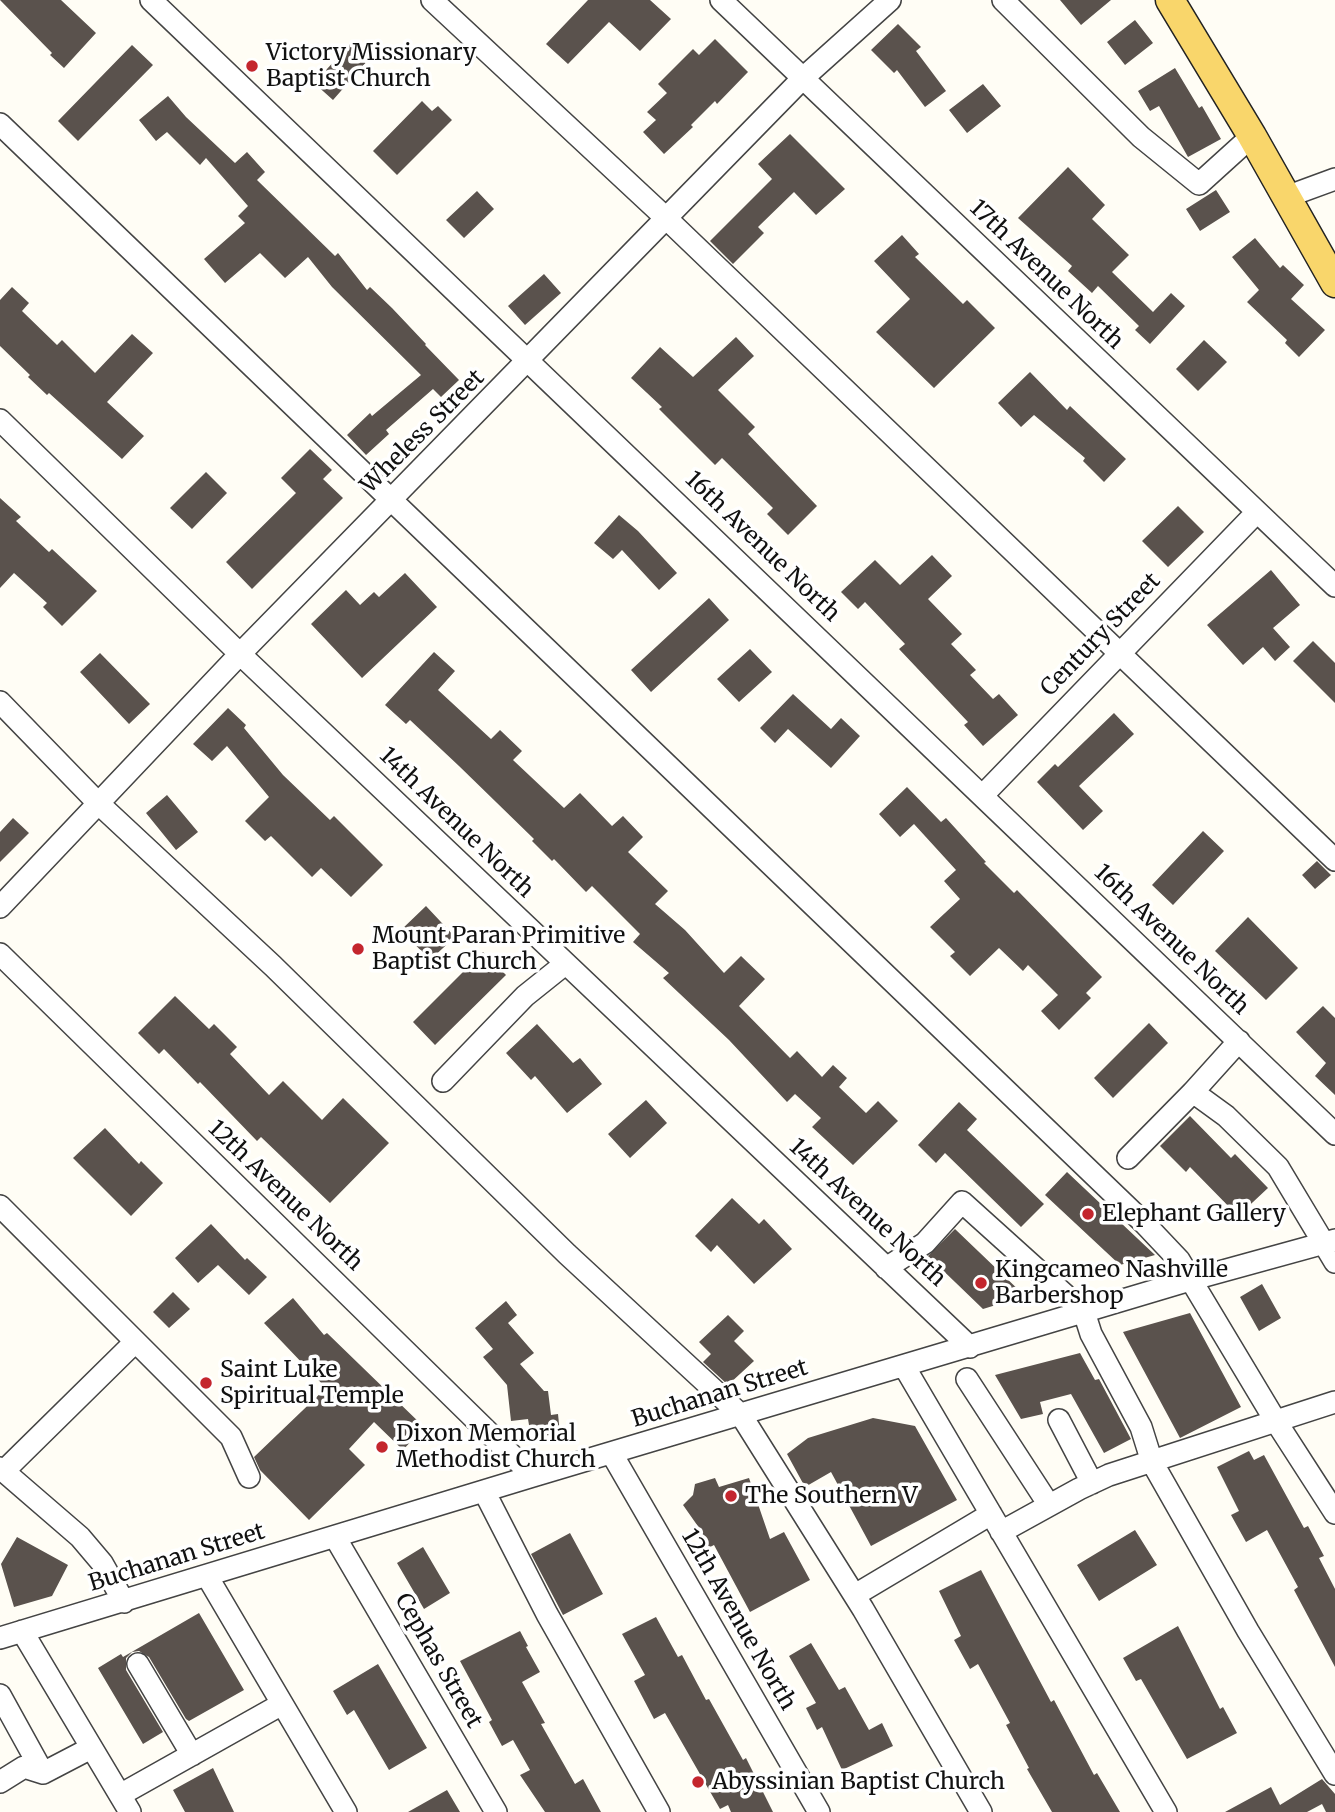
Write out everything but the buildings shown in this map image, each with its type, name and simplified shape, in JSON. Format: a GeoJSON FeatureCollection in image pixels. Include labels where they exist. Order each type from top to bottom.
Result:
{"type":"FeatureCollection","features":[{"type":"Feature","properties":{"kind":"main road"},"geometry":{"type":"LineString","coordinates":[[1170,0],[1252,136],[1335,283]]}},
{"type":"Feature","properties":{"kind":"street","name":"16th Avenue North"},"geometry":{"type":"LineString","coordinates":[[151,0],[530,360],[1335,1134]]}},
{"type":"Feature","properties":{"kind":"street"},"geometry":{"type":"LineString","coordinates":[[432,0],[667,219],[1335,860]]}},
{"type":"Feature","properties":{"kind":"street","name":"17th Avenue North"},"geometry":{"type":"LineString","coordinates":[[721,0],[1335,586]]}},
{"type":"Feature","properties":{"kind":"street","name":"Wheless Street"},"geometry":{"type":"LineString","coordinates":[[0,907],[240,654],[802,79],[890,0]]}},
{"type":"Feature","properties":{"kind":"street"},"geometry":{"type":"LineString","coordinates":[[1003,0],[1141,137],[1199,184],[1252,136]]}},
{"type":"Feature","properties":{"kind":"street"},"geometry":{"type":"LineString","coordinates":[[0,124],[1144,1223],[1179,1260],[1275,1420],[1335,1513]]}},
{"type":"Feature","properties":{"kind":"street"},"geometry":{"type":"LineString","coordinates":[[1286,197],[1335,179]]}},
{"type":"Feature","properties":{"kind":"street","name":"14th Avenue North"},"geometry":{"type":"LineString","coordinates":[[0,420],[240,654],[970,1347]]}},
{"type":"Feature","properties":{"kind":"street","name":"Century Street"},"geometry":{"type":"LineString","coordinates":[[983,795],[1257,512]]}},
{"type":"Feature","properties":{"kind":"street"},"geometry":{"type":"LineString","coordinates":[[0,702],[98,803],[273,966],[567,1254],[741,1415],[855,1595],[981,1812]]}},
{"type":"Feature","properties":{"kind":"street","name":"12th Avenue North"},"geometry":{"type":"LineString","coordinates":[[0,954],[533,1476]]}},
{"type":"Feature","properties":{"kind":"street"},"geometry":{"type":"LineString","coordinates":[[443,1081],[525,996],[565,964]]}},
{"type":"Feature","properties":{"kind":"street"},"geometry":{"type":"LineString","coordinates":[[1128,1158],[1239,1041]]}},
{"type":"Feature","properties":{"kind":"street"},"geometry":{"type":"LineString","coordinates":[[1193,1092],[1226,1116],[1278,1167],[1329,1242],[1335,1262]]}},
{"type":"Feature","properties":{"kind":"street"},"geometry":{"type":"LineString","coordinates":[[886,1268],[925,1243],[962,1202],[1084,1312],[1091,1334],[1141,1427],[1152,1462],[1248,1631],[1335,1774]]}},
{"type":"Feature","properties":{"kind":"street"},"geometry":{"type":"LineString","coordinates":[[0,1206],[231,1437],[248,1477]]}},
{"type":"Feature","properties":{"kind":"street","name":"Buchanan Street"},"geometry":{"type":"LineString","coordinates":[[0,1638],[1189,1280],[1329,1242]]}},
{"type":"Feature","properties":{"kind":"street"},"geometry":{"type":"LineString","coordinates":[[124,1602],[102,1563],[80,1537],[2,1469],[135,1342]]}},
{"type":"Feature","properties":{"kind":"street"},"geometry":{"type":"LineString","coordinates":[[904,1366],[1166,1812]]}},
{"type":"Feature","properties":{"kind":"street"},"geometry":{"type":"LineString","coordinates":[[967,1379],[1049,1505]]}},
{"type":"Feature","properties":{"kind":"street"},"geometry":{"type":"LineString","coordinates":[[855,1595],[996,1523],[1049,1505],[1109,1475],[1335,1402]]}},
{"type":"Feature","properties":{"kind":"street"},"geometry":{"type":"LineString","coordinates":[[1059,1420],[1092,1483]]}},
{"type":"Feature","properties":{"kind":"street","name":"12th Avenue North"},"geometry":{"type":"LineString","coordinates":[[612,1454],[819,1812]]}},
{"type":"Feature","properties":{"kind":"street"},"geometry":{"type":"LineString","coordinates":[[484,1491],[547,1614],[659,1812]]}},
{"type":"Feature","properties":{"kind":"street","name":"Cephas Street"},"geometry":{"type":"LineString","coordinates":[[335,1537],[496,1812]]}},
{"type":"Feature","properties":{"kind":"street"},"geometry":{"type":"LineString","coordinates":[[207,1576],[346,1812]]}},
{"type":"Feature","properties":{"kind":"street"},"geometry":{"type":"LineString","coordinates":[[22,1631],[125,1803],[192,1755],[282,1704]]}},
{"type":"Feature","properties":{"kind":"street"},"geometry":{"type":"LineString","coordinates":[[138,1664],[192,1755]]}},
{"type":"Feature","properties":{"kind":"street"},"geometry":{"type":"LineString","coordinates":[[0,1695],[43,1773]]}},
{"type":"Feature","properties":{"kind":"street"},"geometry":{"type":"LineString","coordinates":[[0,1782],[24,1768],[43,1773],[92,1748]]}},
{"type":"Feature","properties":{"kind":"place","name":"Victory Missionary Baptist Church"},"geometry":{"type":"Point","coordinates":[252,66]}},
{"type":"Feature","properties":{"kind":"place","name":"Mount Paran Primitive Baptist Church"},"geometry":{"type":"Point","coordinates":[358,949]}},
{"type":"Feature","properties":{"kind":"place","name":"Elephant Gallery"},"geometry":{"type":"Point","coordinates":[1088,1214]}},
{"type":"Feature","properties":{"kind":"place","name":"Kingcameo Nashville Barbershop"},"geometry":{"type":"Point","coordinates":[981,1283]}},
{"type":"Feature","properties":{"kind":"place","name":"Saint Luke Spiritual Temple"},"geometry":{"type":"Point","coordinates":[206,1383]}},
{"type":"Feature","properties":{"kind":"place","name":"Dixon Memorial Methodist Church"},"geometry":{"type":"Point","coordinates":[382,1447]}},
{"type":"Feature","properties":{"kind":"place","name":"The Southern V"},"geometry":{"type":"Point","coordinates":[731,1496]}},
{"type":"Feature","properties":{"kind":"place","name":"Abyssinian Baptist Church"},"geometry":{"type":"Point","coordinates":[698,1782]}}]}
